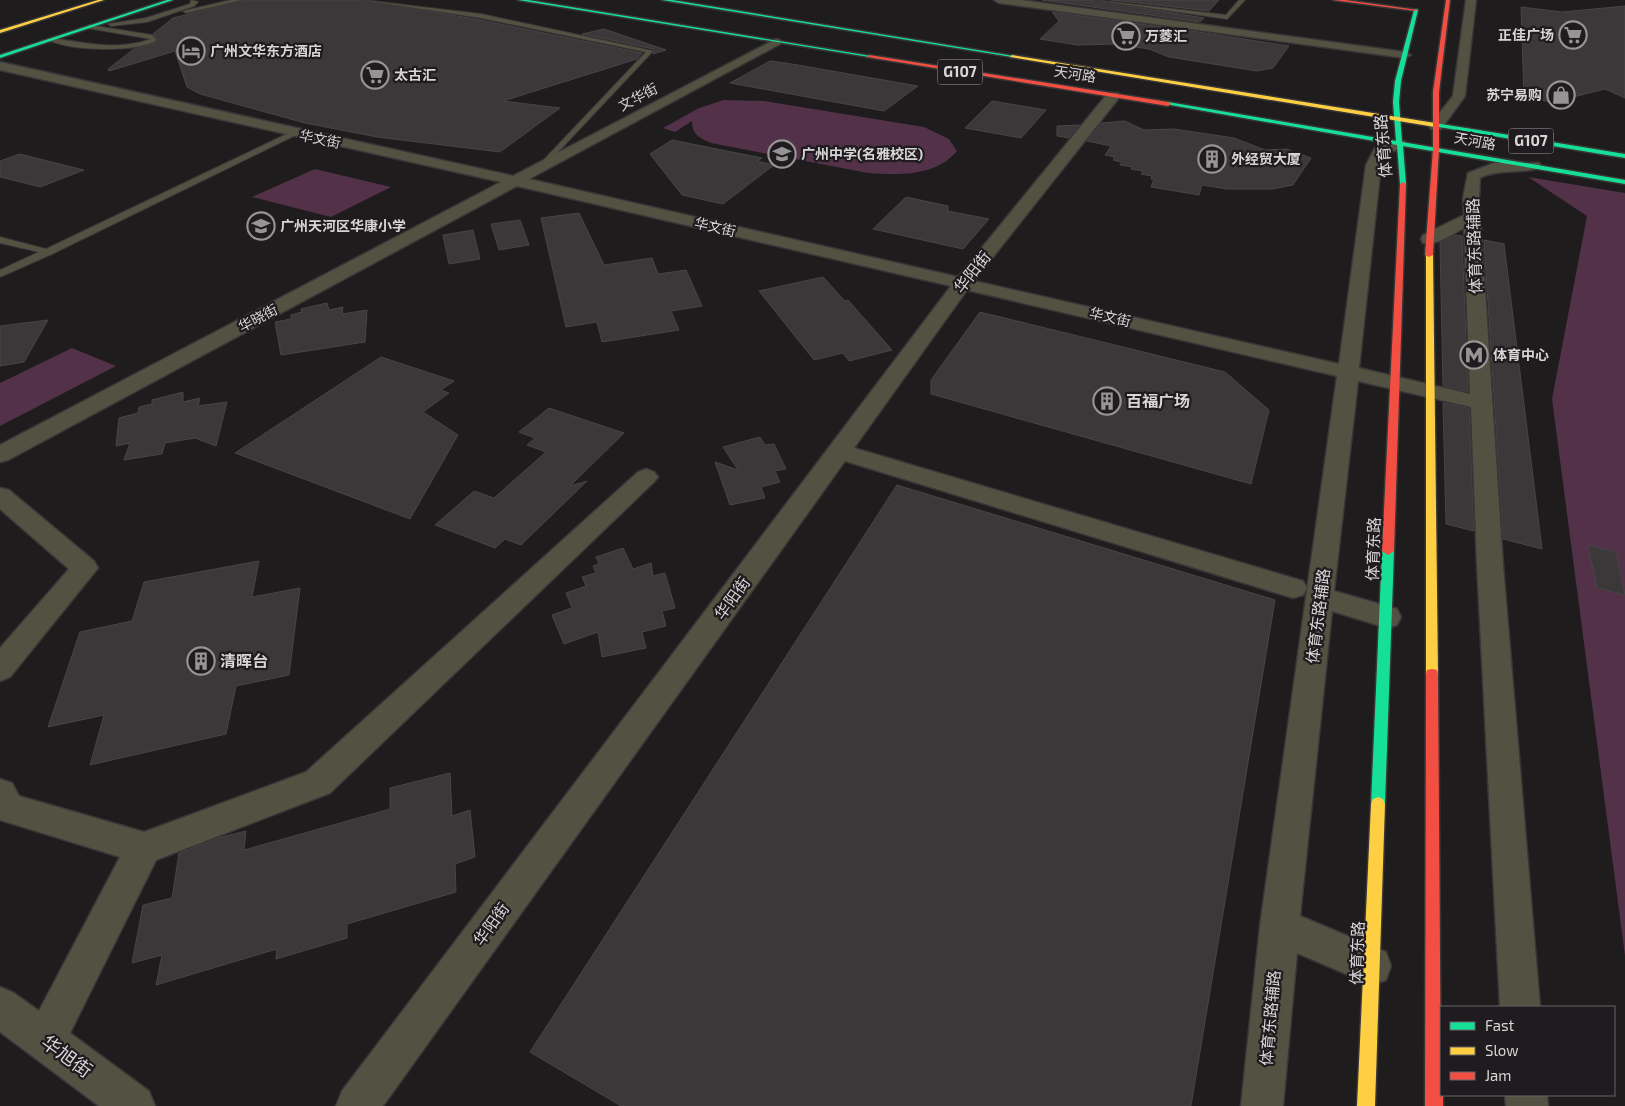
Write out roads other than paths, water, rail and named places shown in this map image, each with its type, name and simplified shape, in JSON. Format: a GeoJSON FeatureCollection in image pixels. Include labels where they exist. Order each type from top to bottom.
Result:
{"type":"FeatureCollection","features":[{"type":"Feature","properties":{"kind":"main road"},"geometry":{"type":"LineString","coordinates":[[0,32],[102,0]]}},
{"type":"Feature","properties":{"kind":"main road"},"geometry":{"type":"LineString","coordinates":[[0,49],[148,0]]}},
{"type":"Feature","properties":{"kind":"main road"},"geometry":{"type":"LineString","coordinates":[[0,57],[171,0]]}},
{"type":"Feature","properties":{"kind":"main road","name":"天河路"},"geometry":{"type":"LineString","coordinates":[[520,0],[1400,143],[1625,182]]}},
{"type":"Feature","properties":{"kind":"main road","name":"天河路"},"geometry":{"type":"LineString","coordinates":[[664,0],[1625,156]]}},
{"type":"Feature","properties":{"kind":"main road"},"geometry":{"type":"LineString","coordinates":[[1335,0],[1421,5]]}},
{"type":"Feature","properties":{"kind":"main road"},"geometry":{"type":"LineString","coordinates":[[1364,0],[1421,5]]}},
{"type":"Feature","properties":{"kind":"main road"},"geometry":{"type":"LineString","coordinates":[[1434,1106],[1429,239],[1436,149],[1436,92],[1448,0]]}},
{"type":"Feature","properties":{"kind":"main road"},"geometry":{"type":"LineString","coordinates":[[0,40],[116,3]]}},
{"type":"Feature","properties":{"kind":"main road","name":"体育东路"},"geometry":{"type":"LineString","coordinates":[[1366,1106],[1403,182],[1397,119],[1398,81],[1421,5]]}},
{"type":"Feature","properties":{"kind":"street"},"geometry":{"type":"LineString","coordinates":[[999,0],[1405,55]]}},
{"type":"Feature","properties":{"kind":"street"},"geometry":{"type":"LineString","coordinates":[[1436,126],[1459,96],[1471,0]]}},
{"type":"Feature","properties":{"kind":"street","name":"文华街"},"geometry":{"type":"LineString","coordinates":[[516,181],[776,42]]}},
{"type":"Feature","properties":{"kind":"street","name":"华文街"},"geometry":{"type":"LineString","coordinates":[[0,66],[516,181],[1482,403]]}},
{"type":"Feature","properties":{"kind":"street","name":"华阳街"},"geometry":{"type":"LineString","coordinates":[[357,1106],[963,283],[1113,96]]}},
{"type":"Feature","properties":{"kind":"street","name":"体育东路辅路"},"geometry":{"type":"LineString","coordinates":[[1262,1106],[1279,926],[1306,593],[1349,371],[1374,159],[1381,149],[1400,143]]}},
{"type":"Feature","properties":{"kind":"street","name":"体育东路辅路"},"geometry":{"type":"LineString","coordinates":[[1520,1006],[1490,565],[1471,218],[1474,176],[1487,168],[1534,166]]}},
{"type":"Feature","properties":{"kind":"street","name":"华晓街"},"geometry":{"type":"LineString","coordinates":[[0,455],[516,181]]}},
{"type":"Feature","properties":{"kind":"street"},"geometry":{"type":"LineString","coordinates":[[1429,239],[1471,218]]}},
{"type":"Feature","properties":{"kind":"street"},"geometry":{"type":"LineString","coordinates":[[839,451],[1387,617]]}},
{"type":"Feature","properties":{"kind":"street"},"geometry":{"type":"LineString","coordinates":[[0,794],[8,808],[144,848],[318,783],[646,477]]}},
{"type":"Feature","properties":{"kind":"street"},"geometry":{"type":"LineString","coordinates":[[0,496],[85,568],[0,669]]}},
{"type":"Feature","properties":{"kind":"street"},"geometry":{"type":"LineString","coordinates":[[45,1040],[144,848]]}},
{"type":"Feature","properties":{"kind":"street"},"geometry":{"type":"LineString","coordinates":[[1279,926],[1372,966]]}},
{"type":"Feature","properties":{"kind":"street","name":"华旭街"},"geometry":{"type":"LineString","coordinates":[[0,1007],[134,1106]]}},
{"type":"Feature","properties":{"kind":"lane"},"geometry":{"type":"LineString","coordinates":[[146,20],[192,5],[195,2],[194,0]]}},
{"type":"Feature","properties":{"kind":"lane"},"geometry":{"type":"LineString","coordinates":[[92,26],[146,20],[239,0]]}},
{"type":"Feature","properties":{"kind":"lane"},"geometry":{"type":"LineString","coordinates":[[366,0],[481,16],[650,51],[542,168]]}},
{"type":"Feature","properties":{"kind":"lane"},"geometry":{"type":"LineString","coordinates":[[1098,0],[1227,17],[1242,0]]}},
{"type":"Feature","properties":{"kind":"lane"},"geometry":{"type":"LineString","coordinates":[[52,40],[116,48],[132,47],[154,40],[152,37],[92,26]]}},
{"type":"Feature","properties":{"kind":"lane"},"geometry":{"type":"LineString","coordinates":[[0,274],[296,133]]}},
{"type":"Feature","properties":{"kind":"lane"},"geometry":{"type":"LineString","coordinates":[[0,240],[49,252]]}},
{"type":"Feature","properties":{"kind":"place","name":"正佳广场"},"geometry":{"type":"Point","coordinates":[1573,35]}},
{"type":"Feature","properties":{"kind":"place","name":"万菱汇"},"geometry":{"type":"Point","coordinates":[1126,36]}},
{"type":"Feature","properties":{"kind":"place","name":"广州文华东方酒店"},"geometry":{"type":"Point","coordinates":[191,51]}},
{"type":"Feature","properties":{"kind":"place","name":"太古汇"},"geometry":{"type":"Point","coordinates":[375,75]}},
{"type":"Feature","properties":{"kind":"place","name":"苏宁易购"},"geometry":{"type":"Point","coordinates":[1561,95]}},
{"type":"Feature","properties":{"kind":"place","name":"广州中学(名雅校区)"},"geometry":{"type":"Point","coordinates":[782,154]}},
{"type":"Feature","properties":{"kind":"place","name":"外经贸大厦"},"geometry":{"type":"Point","coordinates":[1212,159]}},
{"type":"Feature","properties":{"kind":"place","name":"广州天河区华康小学"},"geometry":{"type":"Point","coordinates":[261,226]}},
{"type":"Feature","properties":{"kind":"place","name":"体育中心"},"geometry":{"type":"Point","coordinates":[1474,355]}},
{"type":"Feature","properties":{"kind":"place","name":"百福广场"},"geometry":{"type":"Point","coordinates":[1107,401]}},
{"type":"Feature","properties":{"kind":"place","name":"清晖台"},"geometry":{"type":"Point","coordinates":[201,661]}}]}
